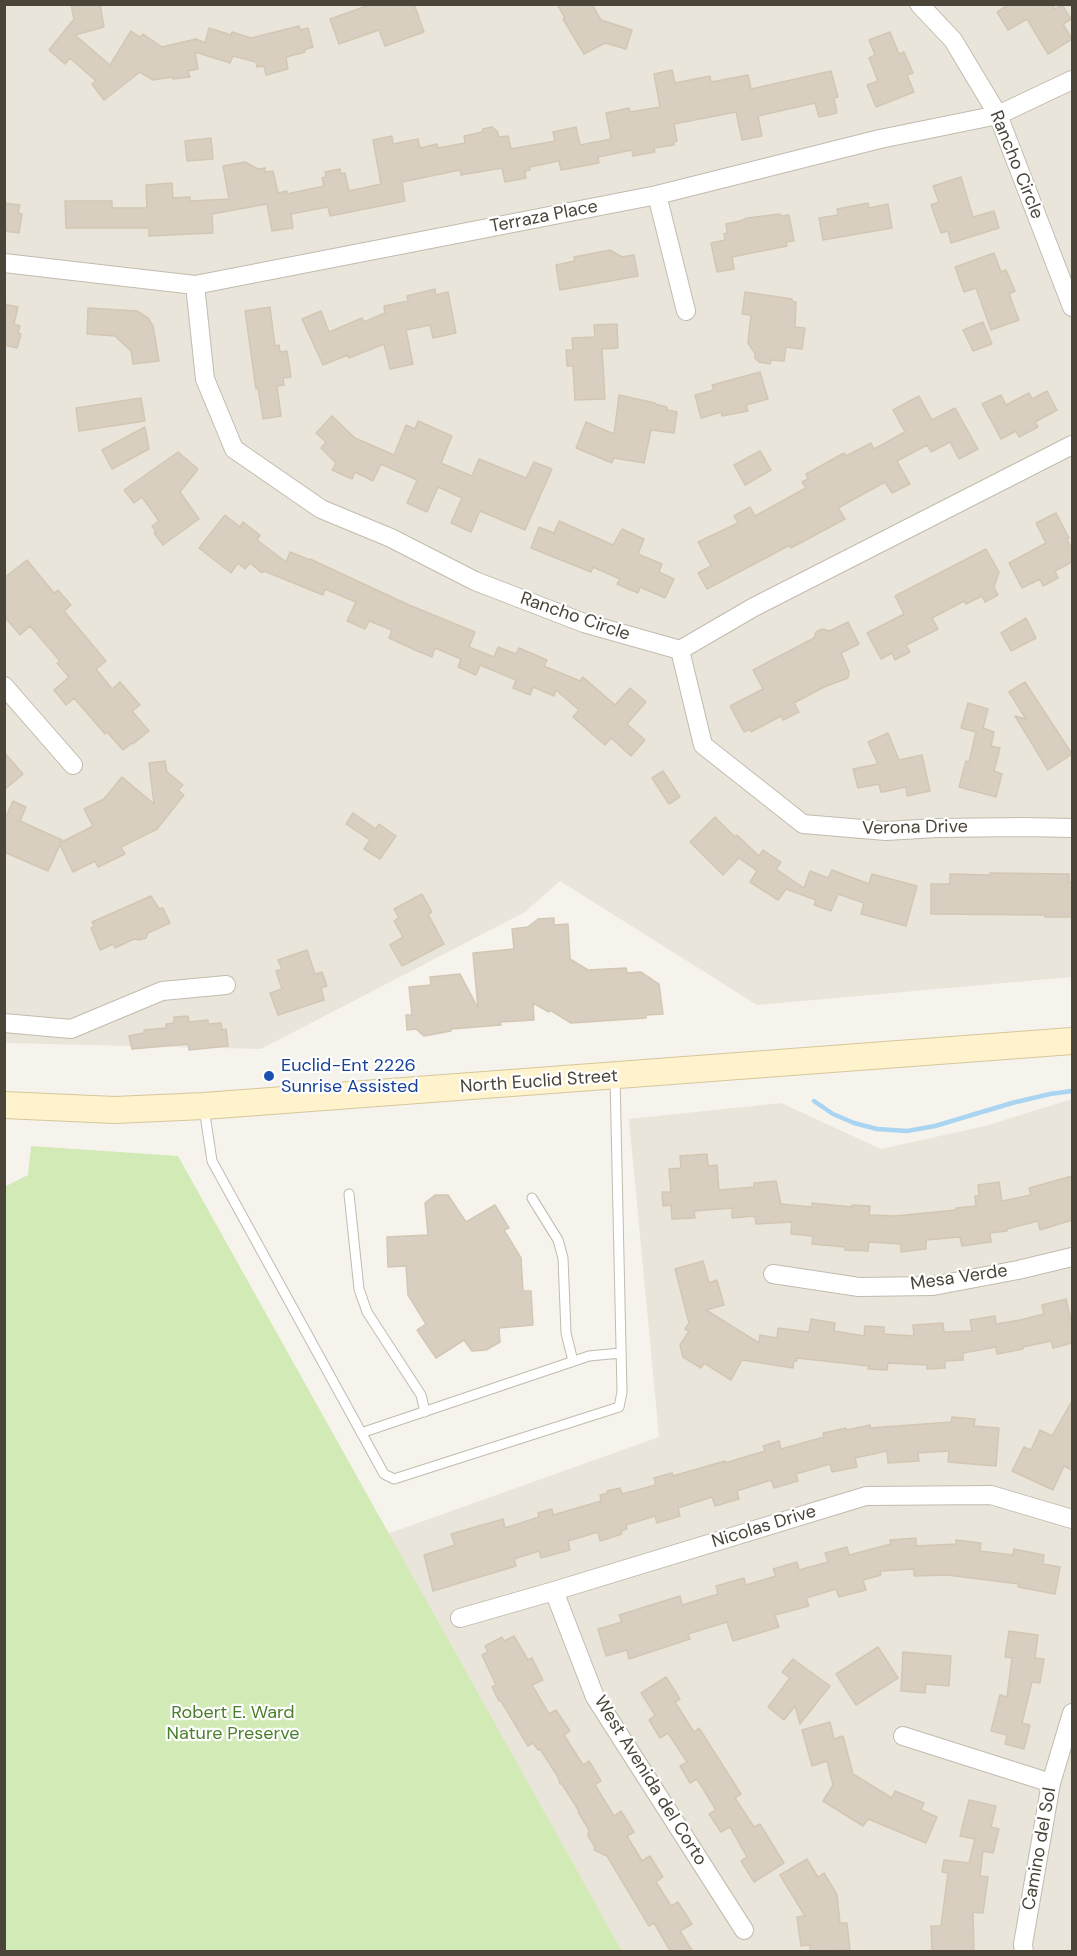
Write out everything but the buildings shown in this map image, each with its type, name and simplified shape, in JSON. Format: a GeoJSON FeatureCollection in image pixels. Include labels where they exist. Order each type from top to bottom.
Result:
{"type":"FeatureCollection","features":[{"type":"Feature","properties":{"kind":"main road","name":"North Euclid Street"},"geometry":{"type":"LineString","coordinates":[[4,1105],[115,1110],[204,1106],[1072,1041]]}},
{"type":"Feature","properties":{"kind":"street","name":"Rancho Circle"},"geometry":{"type":"LineString","coordinates":[[919,4],[953,40],[998,115],[1072,307]]}},
{"type":"Feature","properties":{"kind":"street","name":"Terraza Place"},"geometry":{"type":"LineString","coordinates":[[4,263],[195,285],[657,195],[880,139],[998,115],[1072,80]]}},
{"type":"Feature","properties":{"kind":"street"},"geometry":{"type":"LineString","coordinates":[[657,195],[686,311]]}},
{"type":"Feature","properties":{"kind":"street","name":"Rancho Circle"},"geometry":{"type":"LineString","coordinates":[[195,285],[205,379],[234,449],[321,509],[391,538],[475,581],[584,623],[680,650]]}},
{"type":"Feature","properties":{"kind":"street"},"geometry":{"type":"LineString","coordinates":[[680,650],[754,607],[1072,445]]}},
{"type":"Feature","properties":{"kind":"street","name":"Verona Drive"},"geometry":{"type":"LineString","coordinates":[[680,650],[703,745],[803,824],[886,831],[1024,826],[1072,828]]}},
{"type":"Feature","properties":{"kind":"street"},"geometry":{"type":"LineString","coordinates":[[4,686],[74,765]]}},
{"type":"Feature","properties":{"kind":"street"},"geometry":{"type":"LineString","coordinates":[[4,1023],[71,1029],[162,991],[226,985]]}},
{"type":"Feature","properties":{"kind":"street","name":"Mesa Verde"},"geometry":{"type":"LineString","coordinates":[[773,1274],[859,1287],[933,1286],[1072,1257]]}},
{"type":"Feature","properties":{"kind":"street","name":"Nicolas Drive"},"geometry":{"type":"LineString","coordinates":[[460,1618],[866,1496],[991,1495],[1072,1519]]}},
{"type":"Feature","properties":{"kind":"street","name":"West Avenida del Corto"},"geometry":{"type":"LineString","coordinates":[[554,1591],[595,1697],[744,1930]]}},
{"type":"Feature","properties":{"kind":"street","name":"Camino del Sol"},"geometry":{"type":"LineString","coordinates":[[1024,1952],[1023,1944],[1051,1783],[1072,1713]]}},
{"type":"Feature","properties":{"kind":"street"},"geometry":{"type":"LineString","coordinates":[[903,1736],[1051,1783]]}},
{"type":"Feature","properties":{"kind":"lane"},"geometry":{"type":"LineString","coordinates":[[204,1106],[213,1161],[384,1474],[394,1479],[619,1407],[622,1392],[615,1076]]}},
{"type":"Feature","properties":{"kind":"lane"},"geometry":{"type":"LineString","coordinates":[[349,1194],[358,1289],[367,1312],[421,1395],[425,1412]]}},
{"type":"Feature","properties":{"kind":"lane"},"geometry":{"type":"LineString","coordinates":[[532,1198],[558,1240],[563,1258],[566,1333],[573,1361]]}},
{"type":"Feature","properties":{"kind":"lane"},"geometry":{"type":"LineString","coordinates":[[361,1433],[589,1356],[621,1353]]}},
{"type":"Feature","properties":{"kind":"shaded area"},"geometry":{"type":"Polygon","coordinates":[[[5,5],[1072,5],[1072,977],[757,1005],[560,881],[525,912],[261,1049],[5,1043],[5,5]]]}},
{"type":"Feature","properties":{"kind":"shaded area"},"geometry":{"type":"Polygon","coordinates":[[[1072,1099],[1072,1951],[622,1951],[387,1534],[659,1437],[629,1119],[781,1103],[881,1149],[985,1126],[1072,1099]]]}},
{"type":"Feature","properties":{"kind":"green space","name":"Robert E. Ward Nature Preserve"},"geometry":{"type":"Polygon","coordinates":[[[31,1146],[178,1156],[622,1951],[5,1951],[4,1187],[28,1175],[31,1146]]]}},
{"type":"Feature","properties":{"kind":"waterway"},"geometry":{"type":"LineString","coordinates":[[814,1101],[833,1114],[854,1123],[877,1129],[907,1131],[935,1126],[1012,1103],[1072,1091]]}},
{"type":"Feature","properties":{"kind":"place","name":"Euclid-Ent 2226 Sunrise Assisted"},"geometry":{"type":"Point","coordinates":[269,1076]}}]}
